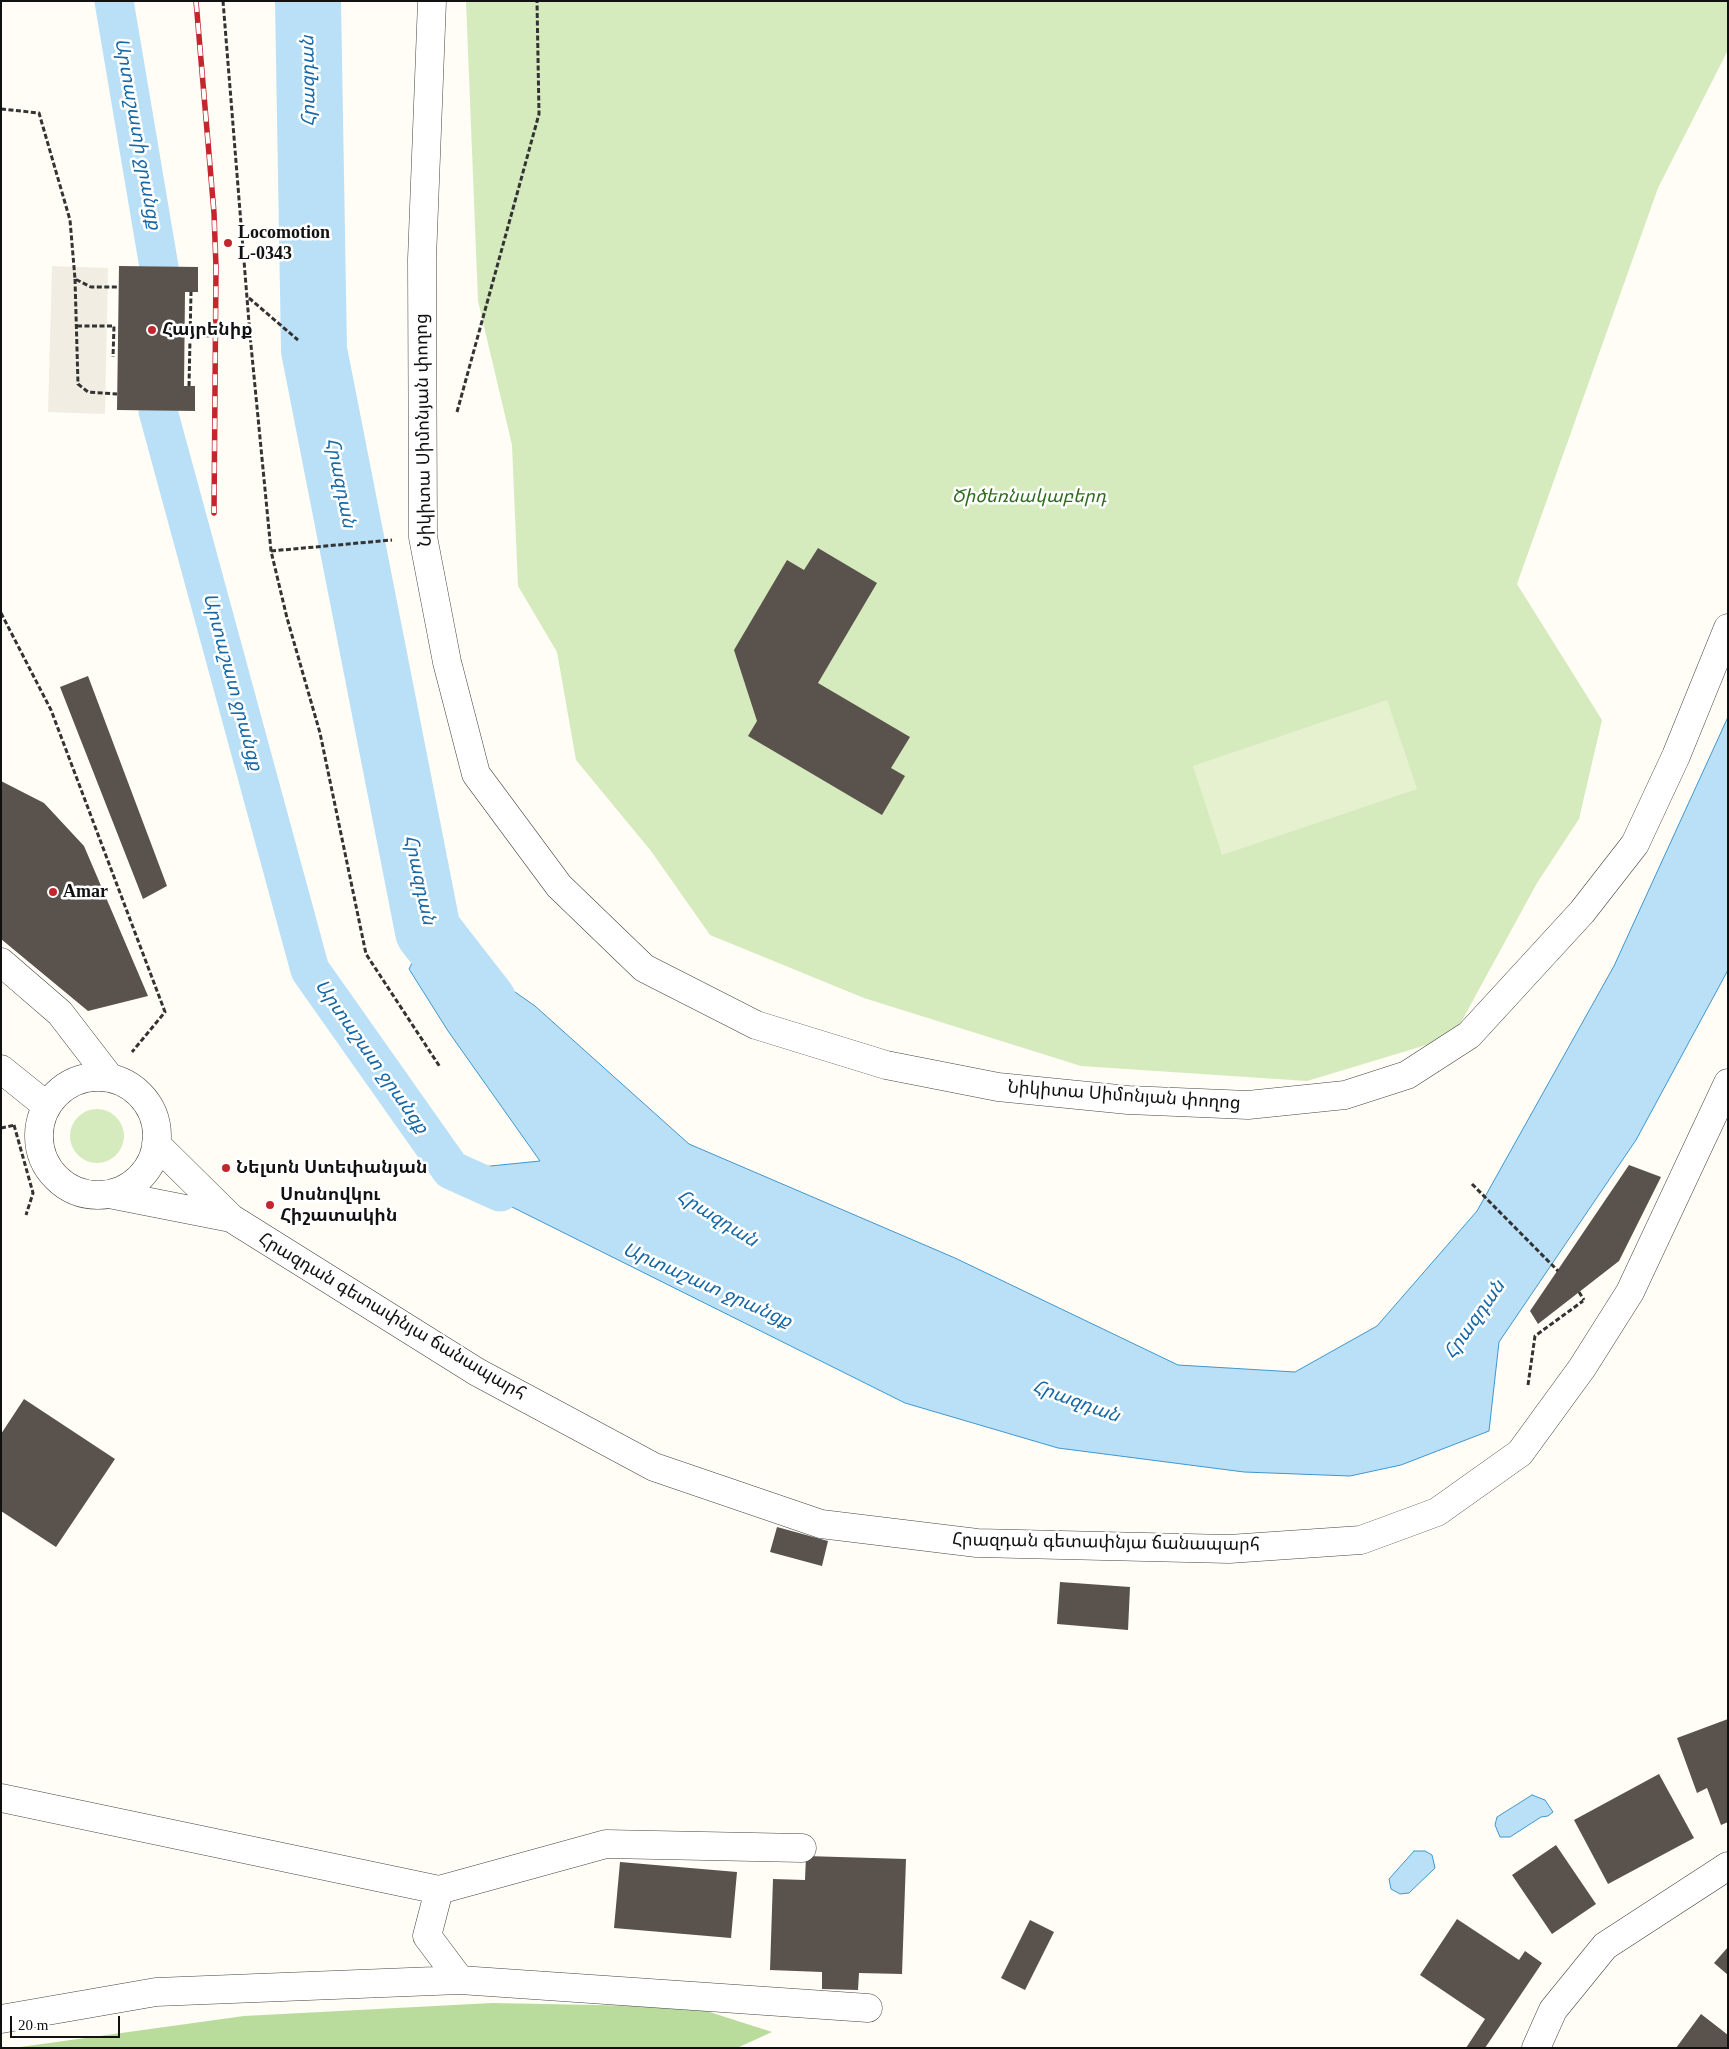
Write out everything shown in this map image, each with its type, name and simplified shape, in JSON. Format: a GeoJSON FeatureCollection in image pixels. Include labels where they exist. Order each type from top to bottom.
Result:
{"type":"FeatureCollection","features":[{"type":"Feature","properties":{"kind":"street","name":"Նիկիտա Սիմոնյան փողոց"},"geometry":{"type":"LineString","coordinates":[[432,1],[422,259],[423,537],[447,662],[476,774],[559,886],[644,968],[756,1025],[886,1065],[998,1087],[1128,1100],[1248,1104],[1345,1095],[1407,1075],[1469,1035],[1582,912],[1635,844],[1676,756],[1728,628]]}},
{"type":"Feature","properties":{"kind":"street"},"geometry":{"type":"LineString","coordinates":[[1,962],[60,1013],[110,1078]]}},
{"type":"Feature","properties":{"kind":"street"},"geometry":{"type":"LineString","coordinates":[[1,1069],[47,1106]]}},
{"type":"Feature","properties":{"kind":"street","name":"Հրազդան գետափնյա ճանապարհ"},"geometry":{"type":"LineString","coordinates":[[109,1194],[126,1188],[140,1177],[150,1162],[156,1144],[156,1125],[149,1108],[139,1093],[123,1083],[110,1078],[87,1078],[70,1084],[57,1093],[47,1106],[40,1124],[38,1139],[42,1155],[48,1168],[58,1180],[74,1190],[91,1195],[109,1194],[231,1218]]}},
{"type":"Feature","properties":{"kind":"street","name":"Հրազդան գետափնյա ճանապարհ"},"geometry":{"type":"LineString","coordinates":[[156,1144],[231,1218],[477,1372],[654,1467],[821,1524],[977,1543],[1229,1549],[1361,1540],[1437,1512],[1520,1453],[1582,1368],[1630,1292],[1728,1083]]}},
{"type":"Feature","properties":{"kind":"street"},"geometry":{"type":"LineString","coordinates":[[1,1798],[439,1890],[606,1844],[802,1848]]}},
{"type":"Feature","properties":{"kind":"street"},"geometry":{"type":"LineString","coordinates":[[1536,2048],[1553,2010],[1606,1946],[1728,1866]]}},
{"type":"Feature","properties":{"kind":"street"},"geometry":{"type":"LineString","coordinates":[[439,1890],[427,1936],[460,1980]]}},
{"type":"Feature","properties":{"kind":"street"},"geometry":{"type":"LineString","coordinates":[[1,2019],[156,1992],[460,1980],[868,2008]]}},
{"type":"Feature","properties":{"kind":"path"},"geometry":{"type":"LineString","coordinates":[[223,1],[250,335],[271,551],[287,618],[320,733],[366,954],[440,1068]]}},
{"type":"Feature","properties":{"kind":"path"},"geometry":{"type":"LineString","coordinates":[[457,412],[539,114],[537,1]]}},
{"type":"Feature","properties":{"kind":"path"},"geometry":{"type":"LineString","coordinates":[[1,109],[39,113],[70,220],[75,279],[78,384],[88,392],[117,394]]}},
{"type":"Feature","properties":{"kind":"path"},"geometry":{"type":"LineString","coordinates":[[75,279],[91,288],[119,287]]}},
{"type":"Feature","properties":{"kind":"path"},"geometry":{"type":"LineString","coordinates":[[189,386],[191,292]]}},
{"type":"Feature","properties":{"kind":"path"},"geometry":{"type":"LineString","coordinates":[[248,297],[298,340]]}},
{"type":"Feature","properties":{"kind":"path"},"geometry":{"type":"LineString","coordinates":[[77,326],[114,326],[116,342],[113,357]]}},
{"type":"Feature","properties":{"kind":"path"},"geometry":{"type":"LineString","coordinates":[[190,336],[250,335]]}},
{"type":"Feature","properties":{"kind":"path"},"geometry":{"type":"LineString","coordinates":[[271,551],[423,537]]}},
{"type":"Feature","properties":{"kind":"path"},"geometry":{"type":"LineString","coordinates":[[1,613],[51,710],[165,1012],[110,1078]]}},
{"type":"Feature","properties":{"kind":"path"},"geometry":{"type":"LineString","coordinates":[[14,1125],[33,1193],[26,1215]]}},
{"type":"Feature","properties":{"kind":"path"},"geometry":{"type":"LineString","coordinates":[[1472,1184],[1558,1271]]}},
{"type":"Feature","properties":{"kind":"path"},"geometry":{"type":"LineString","coordinates":[[1579,1292],[1584,1300]]}},
{"type":"Feature","properties":{"kind":"path"},"geometry":{"type":"LineString","coordinates":[[1526,1394],[1535,1336],[1592,1295]]}},
{"type":"Feature","properties":{"kind":"green space","name":"Ծիծեռնակաբերդ"},"geometry":{"type":"Polygon","coordinates":[[[466,1],[1728,1],[1728,50],[1658,188],[1517,584],[1602,720],[1579,819],[1537,883],[1453,1037],[1307,1081],[1081,1066],[864,998],[710,935],[651,851],[576,760],[557,652],[518,586],[512,445],[478,301],[466,1]]]}},
{"type":"Feature","properties":{"kind":"green space"},"geometry":{"type":"Polygon","coordinates":[[[1387,700],[1417,789],[1222,855],[1193,766],[1387,700]]]}},
{"type":"Feature","properties":{"kind":"green space"},"geometry":{"type":"Polygon","coordinates":[[[97,1109],[107,1111],[116,1117],[122,1126],[124,1136],[122,1146],[116,1155],[107,1161],[97,1163],[87,1161],[78,1155],[72,1146],[70,1136],[72,1126],[78,1117],[87,1111],[97,1109]]]}},
{"type":"Feature","properties":{"kind":"green space"},"geometry":{"type":"Polygon","coordinates":[[[492,2003],[694,2007],[772,2032],[737,2048],[13,2048],[244,2016],[492,2003]]]}},
{"type":"Feature","properties":{"kind":"shaded area"},"geometry":{"type":"Polygon","coordinates":[[[52,266],[108,268],[105,414],[48,412],[52,266]]]}},
{"type":"Feature","properties":{"kind":"water"},"geometry":{"type":"Polygon","coordinates":[[[1728,717],[1728,970],[1636,1140],[1499,1342],[1489,1431],[1401,1465],[1350,1476],[1244,1472],[1058,1448],[905,1403],[492,1197],[451,1170],[540,1161],[448,1031],[409,969],[428,931],[535,1006],[689,1144],[955,1258],[1178,1365],[1295,1372],[1377,1326],[1477,1211],[1614,966],[1728,717]]]}},
{"type":"Feature","properties":{"kind":"water"},"geometry":{"type":"Polygon","coordinates":[[[1532,1795],[1545,1800],[1553,1812],[1548,1816],[1541,1817],[1510,1837],[1500,1837],[1495,1825],[1497,1817],[1532,1795]]]}},
{"type":"Feature","properties":{"kind":"water"},"geometry":{"type":"Polygon","coordinates":[[[1414,1851],[1425,1851],[1432,1855],[1435,1868],[1409,1893],[1400,1894],[1391,1889],[1389,1879],[1414,1851]]]}},
{"type":"Feature","properties":{"kind":"building","name":"Հայրենիք"},"geometry":{"type":"Polygon","coordinates":[[[119,266],[198,267],[198,292],[185,292],[184,386],[195,386],[195,411],[117,410],[119,266]]]}},
{"type":"Feature","properties":{"kind":"building"},"geometry":{"type":"Polygon","coordinates":[[[818,548],[877,583],[818,683],[910,737],[891,768],[905,776],[882,815],[748,736],[757,721],[734,650],[787,560],[804,570],[818,548]]]}},
{"type":"Feature","properties":{"kind":"building"},"geometry":{"type":"Polygon","coordinates":[[[88,676],[167,886],[143,899],[60,687],[88,676]]]}},
{"type":"Feature","properties":{"kind":"building","name":"Amar"},"geometry":{"type":"Polygon","coordinates":[[[1,781],[44,803],[84,846],[148,996],[88,1011],[1,939],[1,781]]]}},
{"type":"Feature","properties":{"kind":"building"},"geometry":{"type":"Polygon","coordinates":[[[1629,1165],[1661,1177],[1619,1261],[1538,1324],[1530,1311],[1629,1165]]]}},
{"type":"Feature","properties":{"kind":"building"},"geometry":{"type":"Polygon","coordinates":[[[24,1399],[115,1459],[56,1547],[1,1511],[1,1434],[24,1399]]]}},
{"type":"Feature","properties":{"kind":"building"},"geometry":{"type":"Polygon","coordinates":[[[777,1527],[828,1541],[822,1566],[770,1552],[777,1527]]]}},
{"type":"Feature","properties":{"kind":"building"},"geometry":{"type":"Polygon","coordinates":[[[1060,1582],[1130,1587],[1128,1630],[1057,1624],[1060,1582]]]}},
{"type":"Feature","properties":{"kind":"building"},"geometry":{"type":"Polygon","coordinates":[[[1728,1719],[1728,1822],[1721,1825],[1707,1788],[1697,1793],[1677,1738],[1728,1719]]]}},
{"type":"Feature","properties":{"kind":"building"},"geometry":{"type":"Polygon","coordinates":[[[1659,1774],[1694,1838],[1608,1884],[1574,1820],[1659,1774]]]}},
{"type":"Feature","properties":{"kind":"building"},"geometry":{"type":"Polygon","coordinates":[[[1556,1845],[1596,1904],[1552,1934],[1512,1875],[1556,1845]]]}},
{"type":"Feature","properties":{"kind":"building"},"geometry":{"type":"Polygon","coordinates":[[[806,1856],[906,1859],[902,1974],[859,1973],[858,1990],[822,1989],[822,1972],[770,1970],[773,1879],[805,1880],[806,1856]]]}},
{"type":"Feature","properties":{"kind":"building"},"geometry":{"type":"Polygon","coordinates":[[[620,1862],[737,1872],[731,1938],[614,1928],[620,1862]]]}},
{"type":"Feature","properties":{"kind":"building"},"geometry":{"type":"Polygon","coordinates":[[[1457,1919],[1519,1960],[1525,1951],[1542,1963],[1485,2048],[1466,2048],[1485,2019],[1420,1975],[1457,1919]]]}},
{"type":"Feature","properties":{"kind":"building"},"geometry":{"type":"Polygon","coordinates":[[[1030,1920],[1054,1932],[1025,1990],[1001,1978],[1030,1920]]]}},
{"type":"Feature","properties":{"kind":"building"},"geometry":{"type":"Polygon","coordinates":[[[1728,1947],[1728,1975],[1714,1963],[1728,1947]]]}},
{"type":"Feature","properties":{"kind":"building"},"geometry":{"type":"Polygon","coordinates":[[[1701,2014],[1728,2035],[1728,2048],[1676,2048],[1701,2014]]]}},
{"type":"Feature","properties":{"kind":"waterway","name":"Արտաշատի ջրանցք"},"geometry":{"type":"LineString","coordinates":[[114,1],[159,267]]}},
{"type":"Feature","properties":{"kind":"waterway","name":"Հրազդան"},"geometry":{"type":"LineString","coordinates":[[308,1],[314,350],[428,931],[484,1003]]}},
{"type":"Feature","properties":{"kind":"waterway","name":"Արտաշատ ջրանցք"},"geometry":{"type":"LineString","coordinates":[[158,411],[310,970],[451,1170],[500,1192]]}},
{"type":"Feature","properties":{"kind":"railway"},"geometry":{"type":"LineString","coordinates":[[196,1],[214,213],[216,267],[214,513]]}},
{"type":"Feature","properties":{"kind":"place","name":"Locomotion L-0343"},"geometry":{"type":"Point","coordinates":[228,243]}},
{"type":"Feature","properties":{"kind":"place","name":"Հայրենիք"},"geometry":{"type":"Point","coordinates":[152,330]}},
{"type":"Feature","properties":{"kind":"place","name":"Amar"},"geometry":{"type":"Point","coordinates":[53,892]}},
{"type":"Feature","properties":{"kind":"place","name":"Նելսոն Ստեփանյան"},"geometry":{"type":"Point","coordinates":[226,1168]}},
{"type":"Feature","properties":{"kind":"place","name":"Սոսնովկու Հիշատակին"},"geometry":{"type":"Point","coordinates":[270,1205]}}]}
